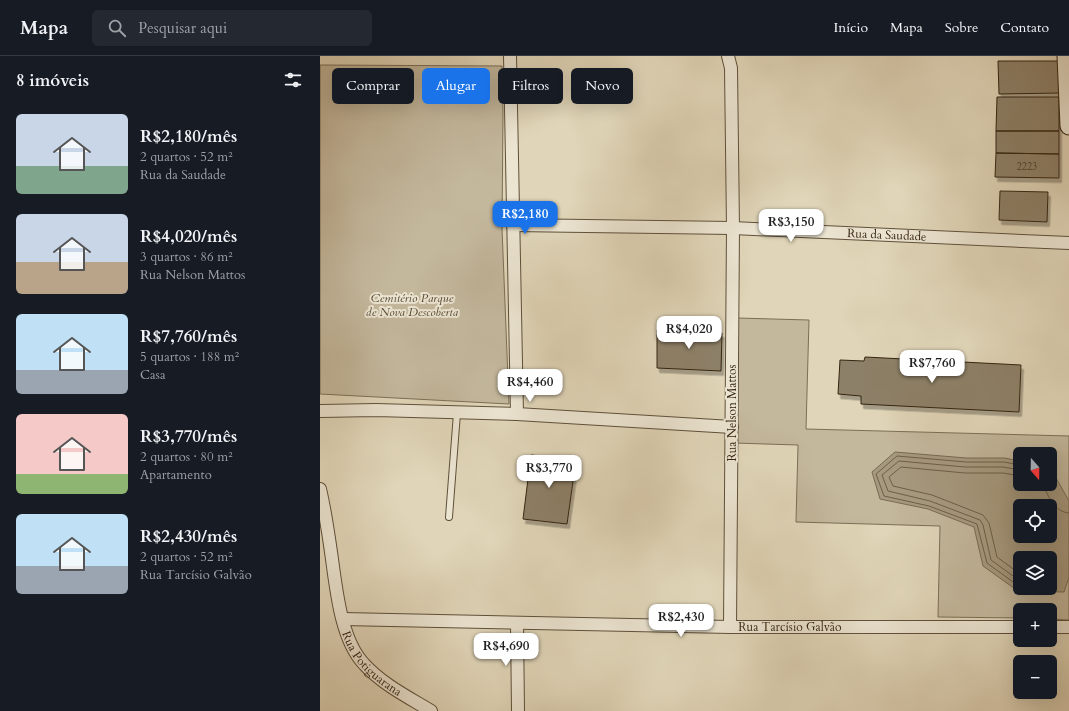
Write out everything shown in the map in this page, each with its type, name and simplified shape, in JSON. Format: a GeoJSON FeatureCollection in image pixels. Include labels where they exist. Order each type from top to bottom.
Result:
{"type":"FeatureCollection","features":[{"type":"Feature","properties":{"kind":"main road"},"geometry":{"type":"LineString","coordinates":[[1066,56],[1069,126]]}},
{"type":"Feature","properties":{"kind":"street"},"geometry":{"type":"LineString","coordinates":[[510,56],[517,414]]}},
{"type":"Feature","properties":{"kind":"street","name":"Rua Nelson Mattos"},"geometry":{"type":"LineString","coordinates":[[728,56],[731,68],[734,228],[730,627]]}},
{"type":"Feature","properties":{"kind":"street","name":"Rua da Saudade"},"geometry":{"type":"LineString","coordinates":[[513,225],[734,228],[1069,244]]}},
{"type":"Feature","properties":{"kind":"street"},"geometry":{"type":"LineString","coordinates":[[323,410],[517,414],[732,427]]}},
{"type":"Feature","properties":{"kind":"street","name":"Rua Potiguarana"},"geometry":{"type":"LineString","coordinates":[[320,490],[326,517],[343,620],[355,653],[376,676],[431,711]]}},
{"type":"Feature","properties":{"kind":"street","name":"Rua Tarcísio Galvão"},"geometry":{"type":"LineString","coordinates":[[343,620],[730,627],[1013,627]]}},
{"type":"Feature","properties":{"kind":"street"},"geometry":{"type":"LineString","coordinates":[[517,623],[518,711]]}},
{"type":"Feature","properties":{"kind":"street"},"geometry":{"type":"LineString","coordinates":[[1057,627],[1069,627]]}},
{"type":"Feature","properties":{"kind":"lane"},"geometry":{"type":"LineString","coordinates":[[449,517],[457,412]]}},
{"type":"Feature","properties":{"kind":"green space","name":"Cemitério Parque de Nova Descoberta"},"geometry":{"type":"Polygon","coordinates":[[[320,65],[502,66],[502,68],[498,68],[498,104],[503,104],[502,228],[509,404],[320,394],[320,65]]]}},
{"type":"Feature","properties":{"kind":"green space"},"geometry":{"type":"Polygon","coordinates":[[[737,318],[809,320],[806,429],[1069,436],[1069,620],[1057,619],[1057,603],[1013,603],[1013,618],[938,617],[940,526],[796,522],[798,445],[734,443],[737,318]]]}},
{"type":"Feature","properties":{"kind":"water"},"geometry":{"type":"Polygon","coordinates":[[[895,452],[966,458],[1004,458],[1013,460],[1013,491],[1057,491],[1057,480],[1069,501],[1069,577],[1064,592],[1057,592],[1057,551],[1013,551],[1013,587],[983,566],[974,527],[928,509],[880,499],[872,472],[895,452]]]}},
{"type":"Feature","properties":{"kind":"building"},"geometry":{"type":"Polygon","coordinates":[[[998,61],[1061,61],[1061,93],[999,94],[998,61]]]}},
{"type":"Feature","properties":{"kind":"building"},"geometry":{"type":"Polygon","coordinates":[[[997,97],[1059,97],[1059,131],[996,131],[997,97]]]}},
{"type":"Feature","properties":{"kind":"building"},"geometry":{"type":"Polygon","coordinates":[[[996,131],[1059,131],[1059,154],[996,153],[996,131]]]}},
{"type":"Feature","properties":{"kind":"building"},"geometry":{"type":"Polygon","coordinates":[[[996,153],[1059,154],[1059,178],[995,177],[996,153]]]}},
{"type":"Feature","properties":{"kind":"building"},"geometry":{"type":"Polygon","coordinates":[[[1000,191],[1048,192],[1047,222],[999,220],[1000,191]]]}},
{"type":"Feature","properties":{"kind":"building"},"geometry":{"type":"Polygon","coordinates":[[[657,330],[722,333],[721,371],[657,368],[657,330]]]}},
{"type":"Feature","properties":{"kind":"building"},"geometry":{"type":"Polygon","coordinates":[[[865,357],[1021,365],[1019,412],[861,404],[861,396],[838,394],[840,360],[864,361],[865,357]]]}},
{"type":"Feature","properties":{"kind":"building"},"geometry":{"type":"Polygon","coordinates":[[[531,455],[576,460],[567,524],[523,519],[531,455]]]}}]}
